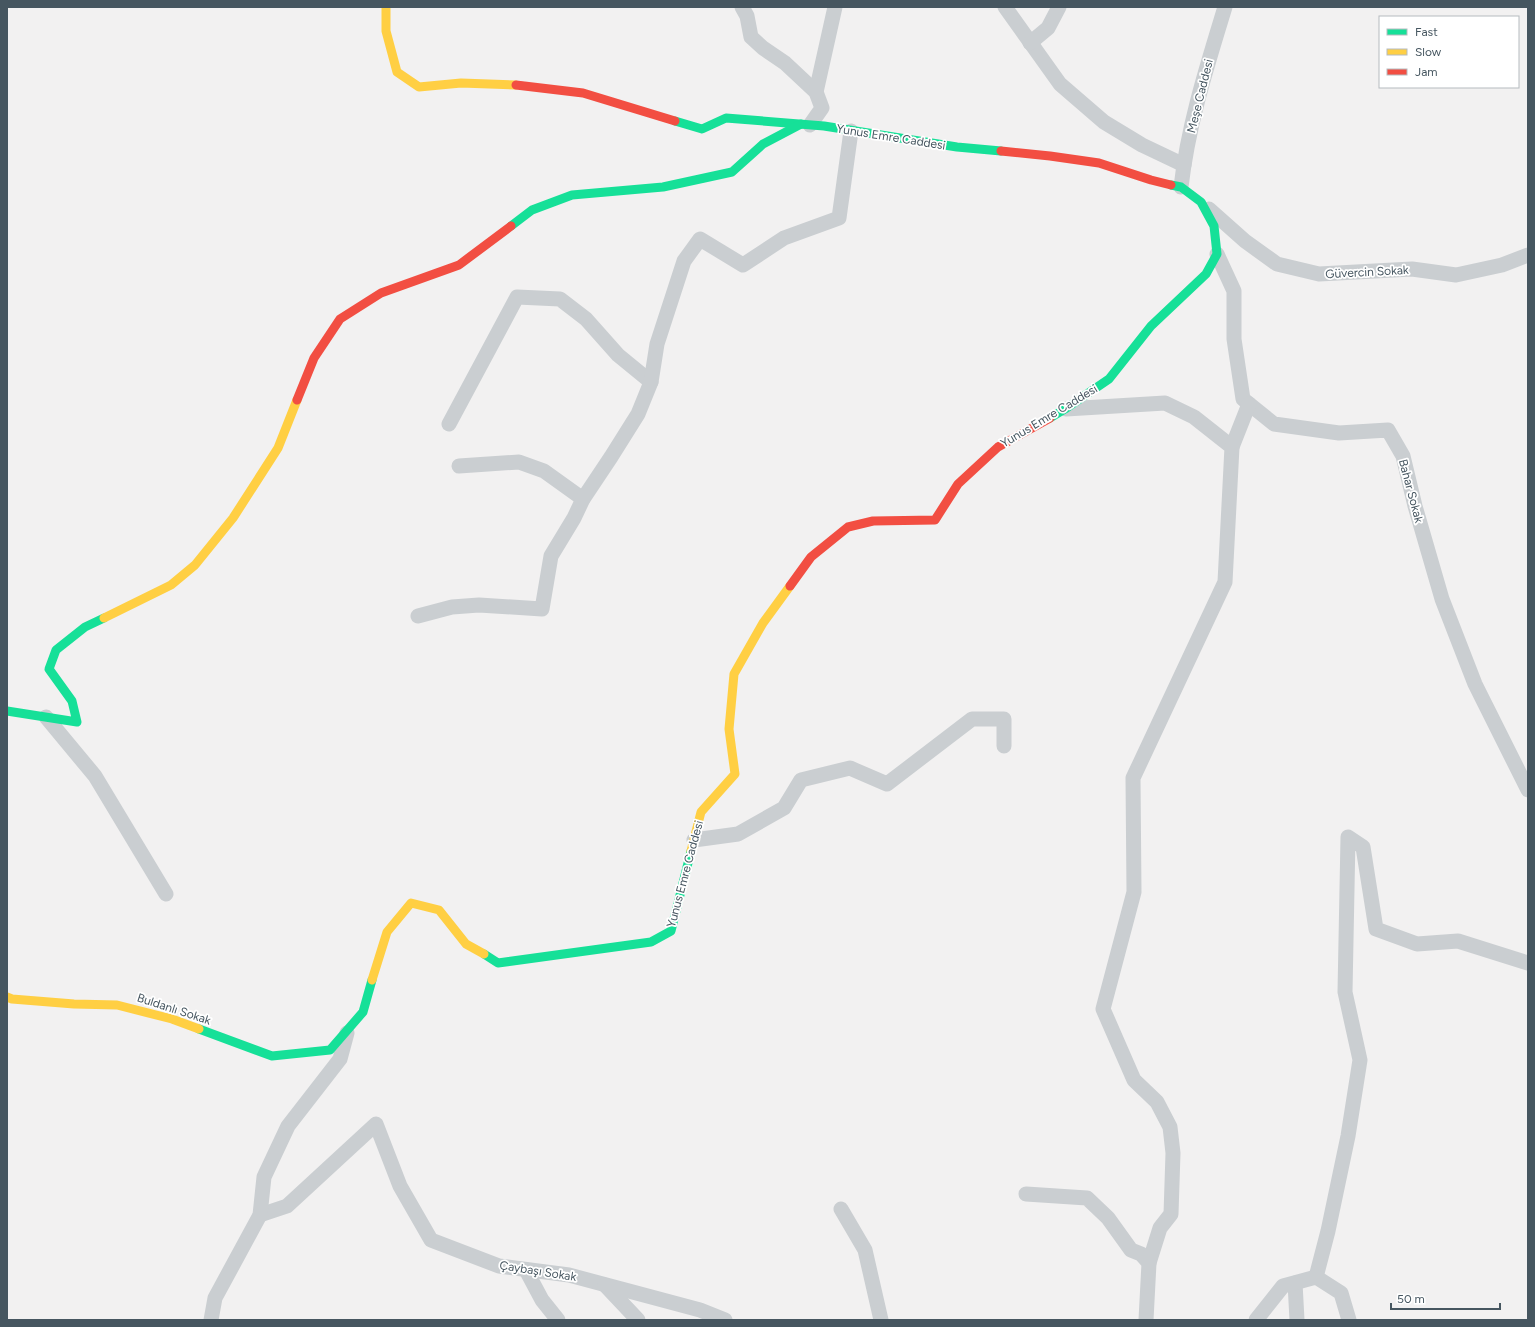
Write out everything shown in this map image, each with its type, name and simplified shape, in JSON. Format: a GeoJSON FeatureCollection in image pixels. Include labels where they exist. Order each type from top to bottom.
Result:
{"type":"FeatureCollection","features":[{"type":"Feature","properties":{"kind":"street","name":"Yunus Emre Caddesi"},"geometry":{"type":"LineString","coordinates":[[330,1050],[363,1012],[387,932],[411,902],[439,910],[466,944],[498,963],[651,942],[671,931],[701,812],[735,774],[729,730],[734,674],[763,623],[811,557],[848,527],[873,521],[935,520],[958,484],[998,447],[1065,410],[1109,379],[1151,326],[1206,274],[1217,254],[1214,226],[1201,202],[1181,187],[1151,180],[1099,163],[1050,156],[957,147],[805,124],[726,118],[702,129],[583,93],[503,84],[461,83],[419,87],[397,72],[386,31],[386,7]]}},
{"type":"Feature","properties":{"kind":"street"},"geometry":{"type":"LineString","coordinates":[[7,711],[77,722],[72,701],[49,669],[56,650],[85,627],[171,585],[195,565],[233,518],[278,448],[314,358],[340,319],[381,293],[459,265],[532,210],[572,195],[663,187],[732,172],[763,144],[805,124],[822,108],[816,92],[785,64],[750,37],[746,16],[742,7]]}},
{"type":"Feature","properties":{"kind":"street"},"geometry":{"type":"LineString","coordinates":[[816,92],[835,7]]}},
{"type":"Feature","properties":{"kind":"street"},"geometry":{"type":"LineString","coordinates":[[1005,7],[1060,84],[1104,122],[1142,145],[1184,165]]}},
{"type":"Feature","properties":{"kind":"street"},"geometry":{"type":"LineString","coordinates":[[1030,43],[1048,28],[1059,7]]}},
{"type":"Feature","properties":{"kind":"street","name":"Meşe Caddesi"},"geometry":{"type":"LineString","coordinates":[[1181,187],[1184,165],[1201,84],[1225,7]]}},
{"type":"Feature","properties":{"kind":"street"},"geometry":{"type":"LineString","coordinates":[[418,616],[452,607],[479,605],[542,609],[551,556],[574,518],[583,499],[638,414],[651,382],[657,344],[684,261],[700,239],[743,265],[784,238],[840,218],[851,131]]}},
{"type":"Feature","properties":{"kind":"street","name":"Güvercin Sokak"},"geometry":{"type":"LineString","coordinates":[[1201,202],[1246,241],[1278,264],[1319,274],[1412,269],[1456,275],[1502,265],[1528,254]]}},
{"type":"Feature","properties":{"kind":"street","name":"Bahar Sokak"},"geometry":{"type":"LineString","coordinates":[[1217,254],[1234,291],[1234,339],[1243,399],[1274,424],[1339,433],[1388,430],[1402,456],[1442,599],[1475,684],[1528,790]]}},
{"type":"Feature","properties":{"kind":"street"},"geometry":{"type":"LineString","coordinates":[[449,424],[516,297],[560,299],[586,319],[618,355],[651,382]]}},
{"type":"Feature","properties":{"kind":"street"},"geometry":{"type":"LineString","coordinates":[[1065,410],[1165,403],[1194,417],[1232,447]]}},
{"type":"Feature","properties":{"kind":"street"},"geometry":{"type":"LineString","coordinates":[[1146,1320],[1149,1263],[1160,1228],[1171,1214],[1173,1153],[1170,1127],[1156,1102],[1134,1080],[1103,1009],[1134,892],[1133,778],[1225,582],[1232,447],[1249,404]]}},
{"type":"Feature","properties":{"kind":"street"},"geometry":{"type":"LineString","coordinates":[[459,466],[519,462],[544,471],[583,499]]}},
{"type":"Feature","properties":{"kind":"street"},"geometry":{"type":"LineString","coordinates":[[46,717],[95,776],[166,894]]}},
{"type":"Feature","properties":{"kind":"street"},"geometry":{"type":"LineString","coordinates":[[694,840],[738,834],[784,808],[801,780],[850,768],[887,784],[972,719],[1004,719],[1004,746]]}},
{"type":"Feature","properties":{"kind":"street"},"geometry":{"type":"LineString","coordinates":[[1316,1277],[1328,1230],[1348,1136],[1360,1060],[1345,992],[1348,837],[1363,847],[1376,930],[1417,944],[1458,941],[1528,963]]}},
{"type":"Feature","properties":{"kind":"street","name":"Buldanlı Sokak"},"geometry":{"type":"LineString","coordinates":[[7,996],[12,999],[20,1000],[74,1004],[117,1005],[172,1019],[272,1056],[330,1050]]}},
{"type":"Feature","properties":{"kind":"street","name":"Yunus Emre Caddesi"},"geometry":{"type":"LineString","coordinates":[[210,1320],[215,1298],[260,1214],[264,1177],[288,1126],[340,1059],[348,1030]]}},
{"type":"Feature","properties":{"kind":"street","name":"Çaybaşı Sokak"},"geometry":{"type":"LineString","coordinates":[[260,1214],[287,1206],[376,1124],[400,1186],[431,1240],[499,1266],[569,1275],[700,1310],[725,1320]]}},
{"type":"Feature","properties":{"kind":"street"},"geometry":{"type":"LineString","coordinates":[[1026,1194],[1087,1198],[1108,1218],[1130,1250],[1141,1254],[1149,1263]]}},
{"type":"Feature","properties":{"kind":"street"},"geometry":{"type":"LineString","coordinates":[[841,1209],[865,1250],[880,1320]]}},
{"type":"Feature","properties":{"kind":"street"},"geometry":{"type":"LineString","coordinates":[[526,1270],[542,1300],[558,1320]]}},
{"type":"Feature","properties":{"kind":"street"},"geometry":{"type":"LineString","coordinates":[[1256,1320],[1284,1286],[1316,1277],[1342,1293],[1349,1320]]}},
{"type":"Feature","properties":{"kind":"street"},"geometry":{"type":"LineString","coordinates":[[1294,1283],[1297,1320]]}},
{"type":"Feature","properties":{"kind":"street"},"geometry":{"type":"LineString","coordinates":[[605,1285],[638,1320]]}},
{"type":"Feature","properties":{"kind":"traffic: fast"},"geometry":{"type":"LineString","coordinates":[[675,121],[702,129],[726,118],[824,126],[957,147],[1001,151]]}},
{"type":"Feature","properties":{"kind":"traffic: fast"},"geometry":{"type":"LineString","coordinates":[[511,226],[532,210],[572,195],[663,187],[732,172],[763,144],[801,124]]}},
{"type":"Feature","properties":{"kind":"traffic: fast"},"geometry":{"type":"LineString","coordinates":[[1050,418],[1109,379],[1151,326],[1206,274],[1217,254],[1214,226],[1201,202],[1181,187],[1171,185]]}},
{"type":"Feature","properties":{"kind":"traffic: fast"},"geometry":{"type":"LineString","coordinates":[[7,711],[77,722],[72,701],[49,669],[56,650],[85,627],[104,618]]}},
{"type":"Feature","properties":{"kind":"traffic: fast"},"geometry":{"type":"LineString","coordinates":[[484,954],[498,963],[651,942],[671,931],[691,851]]}},
{"type":"Feature","properties":{"kind":"traffic: fast"},"geometry":{"type":"LineString","coordinates":[[199,1029],[272,1056],[330,1050],[363,1012],[372,980]]}},
{"type":"Feature","properties":{"kind":"traffic: slow"},"geometry":{"type":"LineString","coordinates":[[386,7],[386,31],[397,72],[419,87],[461,83],[516,85]]}},
{"type":"Feature","properties":{"kind":"traffic: slow"},"geometry":{"type":"LineString","coordinates":[[104,618],[171,585],[195,565],[233,518],[278,448],[297,400]]}},
{"type":"Feature","properties":{"kind":"traffic: slow"},"geometry":{"type":"LineString","coordinates":[[691,851],[701,812],[735,774],[729,729],[734,674],[763,623],[790,586]]}},
{"type":"Feature","properties":{"kind":"traffic: slow"},"geometry":{"type":"LineString","coordinates":[[372,980],[387,932],[411,903],[439,910],[466,944],[484,954]]}},
{"type":"Feature","properties":{"kind":"traffic: slow"},"geometry":{"type":"LineString","coordinates":[[7,997],[12,999],[74,1004],[117,1005],[172,1019],[199,1029]]}},
{"type":"Feature","properties":{"kind":"traffic: jam"},"geometry":{"type":"LineString","coordinates":[[516,85],[583,93],[675,121]]}},
{"type":"Feature","properties":{"kind":"traffic: jam"},"geometry":{"type":"LineString","coordinates":[[1001,151],[1099,163],[1171,185]]}},
{"type":"Feature","properties":{"kind":"traffic: jam"},"geometry":{"type":"LineString","coordinates":[[297,400],[314,358],[340,319],[381,293],[459,265],[511,226]]}},
{"type":"Feature","properties":{"kind":"traffic: jam"},"geometry":{"type":"LineString","coordinates":[[790,586],[811,557],[848,527],[873,521],[935,520],[958,484],[998,447],[1050,418]]}}]}
